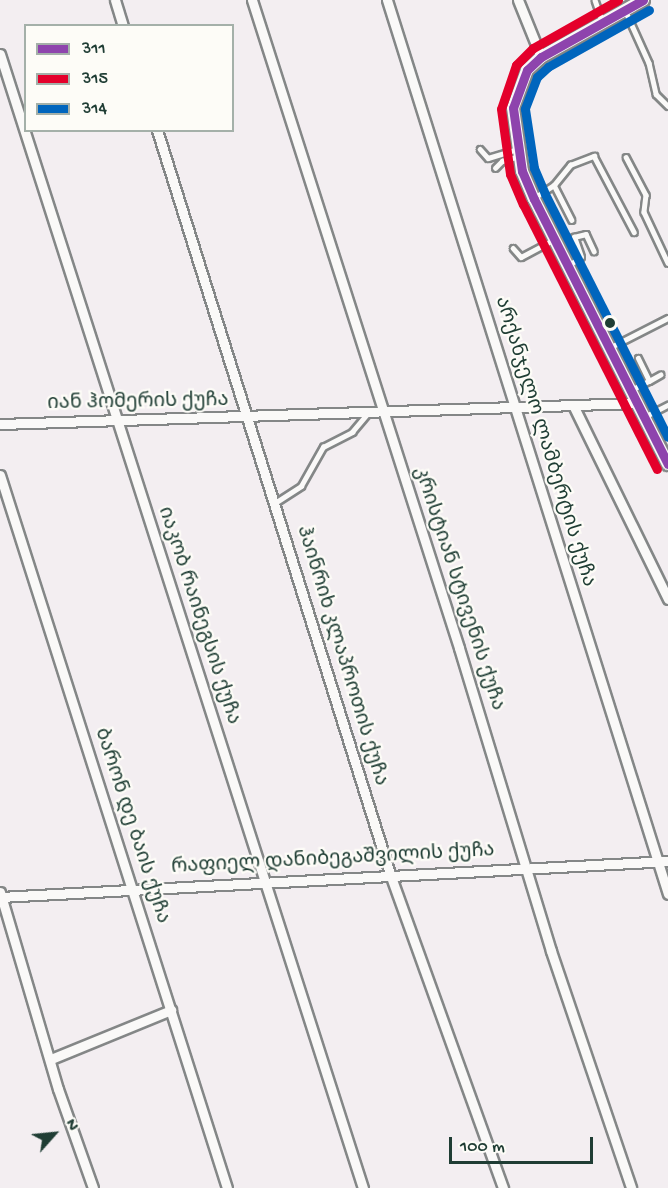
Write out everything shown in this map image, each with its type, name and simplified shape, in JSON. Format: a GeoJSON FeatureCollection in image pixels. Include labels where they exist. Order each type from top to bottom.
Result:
{"type":"FeatureCollection","features":[{"type":"Feature","properties":{"kind":"street"},"geometry":{"type":"LineString","coordinates":[[115,0],[122,24]]}},
{"type":"Feature","properties":{"kind":"street","name":"კრისტიან სტივენის ქუჩა"},"geometry":{"type":"LineString","coordinates":[[252,0],[526,869],[631,1188]]}},
{"type":"Feature","properties":{"kind":"street","name":"არქანჯელო ლამბერტის ქუჩა"},"geometry":{"type":"LineString","coordinates":[[387,0],[668,894]]}},
{"type":"Feature","properties":{"kind":"street"},"geometry":{"type":"LineString","coordinates":[[518,0],[541,57]]}},
{"type":"Feature","properties":{"kind":"street"},"geometry":{"type":"LineString","coordinates":[[634,4],[541,57],[526,70],[513,108],[519,153],[534,199],[668,464]]}},
{"type":"Feature","properties":{"kind":"street","name":"იაკობ რაინეგსის ქუჩა"},"geometry":{"type":"LineString","coordinates":[[0,54],[24,128]]}},
{"type":"Feature","properties":{"kind":"street","name":"იაკობ რაინეგსის ქუჩა"},"geometry":{"type":"LineString","coordinates":[[25,132],[363,1188]]}},
{"type":"Feature","properties":{"kind":"street","name":"ჰაინრიხ კლაპროთის ქუჩა"},"geometry":{"type":"LineString","coordinates":[[158,132],[390,874],[503,1188]]}},
{"type":"Feature","properties":{"kind":"street","name":"იან ჰომერის ქუჩა"},"geometry":{"type":"LineString","coordinates":[[0,424],[119,423],[382,412],[516,410],[637,403]]}},
{"type":"Feature","properties":{"kind":"street"},"geometry":{"type":"LineString","coordinates":[[573,405],[668,599]]}},
{"type":"Feature","properties":{"kind":"street","name":"ბარონ დე ბაის ქუჩა"},"geometry":{"type":"LineString","coordinates":[[0,475],[227,1188]]}},
{"type":"Feature","properties":{"kind":"street","name":"რაფიელ დანიბეგაშვილის ქუჩა"},"geometry":{"type":"LineString","coordinates":[[1,895],[668,861]]}},
{"type":"Feature","properties":{"kind":"street"},"geometry":{"type":"LineString","coordinates":[[1,895],[93,1188]]}},
{"type":"Feature","properties":{"kind":"street"},"geometry":{"type":"LineString","coordinates":[[51,1059],[171,1010]]}},
{"type":"Feature","properties":{"kind":"lane"},"geometry":{"type":"LineString","coordinates":[[595,0],[603,22]]}},
{"type":"Feature","properties":{"kind":"lane"},"geometry":{"type":"LineString","coordinates":[[634,4],[656,94],[668,106]]}},
{"type":"Feature","properties":{"kind":"lane"},"geometry":{"type":"LineString","coordinates":[[480,148],[488,158],[519,153]]}},
{"type":"Feature","properties":{"kind":"lane"},"geometry":{"type":"LineString","coordinates":[[495,168],[502,161],[519,153]]}},
{"type":"Feature","properties":{"kind":"lane"},"geometry":{"type":"LineString","coordinates":[[534,199],[554,185],[570,165],[594,156],[634,232]]}},
{"type":"Feature","properties":{"kind":"lane"},"geometry":{"type":"LineString","coordinates":[[626,157],[646,195],[644,213],[668,263]]}},
{"type":"Feature","properties":{"kind":"lane"},"geometry":{"type":"LineString","coordinates":[[554,185],[572,220]]}},
{"type":"Feature","properties":{"kind":"lane"},"geometry":{"type":"LineString","coordinates":[[567,266],[581,257],[574,237],[586,234],[594,251]]}},
{"type":"Feature","properties":{"kind":"lane"},"geometry":{"type":"LineString","coordinates":[[513,248],[521,257],[553,240]]}},
{"type":"Feature","properties":{"kind":"lane"},"geometry":{"type":"LineString","coordinates":[[609,348],[668,318]]}},
{"type":"Feature","properties":{"kind":"lane"},"geometry":{"type":"LineString","coordinates":[[638,358],[649,381]]}},
{"type":"Feature","properties":{"kind":"lane"},"geometry":{"type":"LineString","coordinates":[[630,390],[660,375]]}},
{"type":"Feature","properties":{"kind":"lane"},"geometry":{"type":"LineString","coordinates":[[644,417],[668,405]]}},
{"type":"Feature","properties":{"kind":"lane"},"geometry":{"type":"LineString","coordinates":[[274,502],[301,486],[323,447],[352,432],[368,413]]}},
{"type":"Feature","properties":{"kind":"transit line","name":"315"},"geometry":{"type":"LineString","coordinates":[[618,0],[533,48],[516,65],[501,109],[510,174],[657,469]]}},
{"type":"Feature","properties":{"kind":"transit line","name":"311"},"geometry":{"type":"LineString","coordinates":[[643,0],[541,57],[527,70],[513,108],[522,171],[534,199],[668,464]]}},
{"type":"Feature","properties":{"kind":"transit line","name":"314"},"geometry":{"type":"LineString","coordinates":[[649,10],[548,67],[537,77],[525,109],[534,168],[545,194],[668,437]]}}]}
